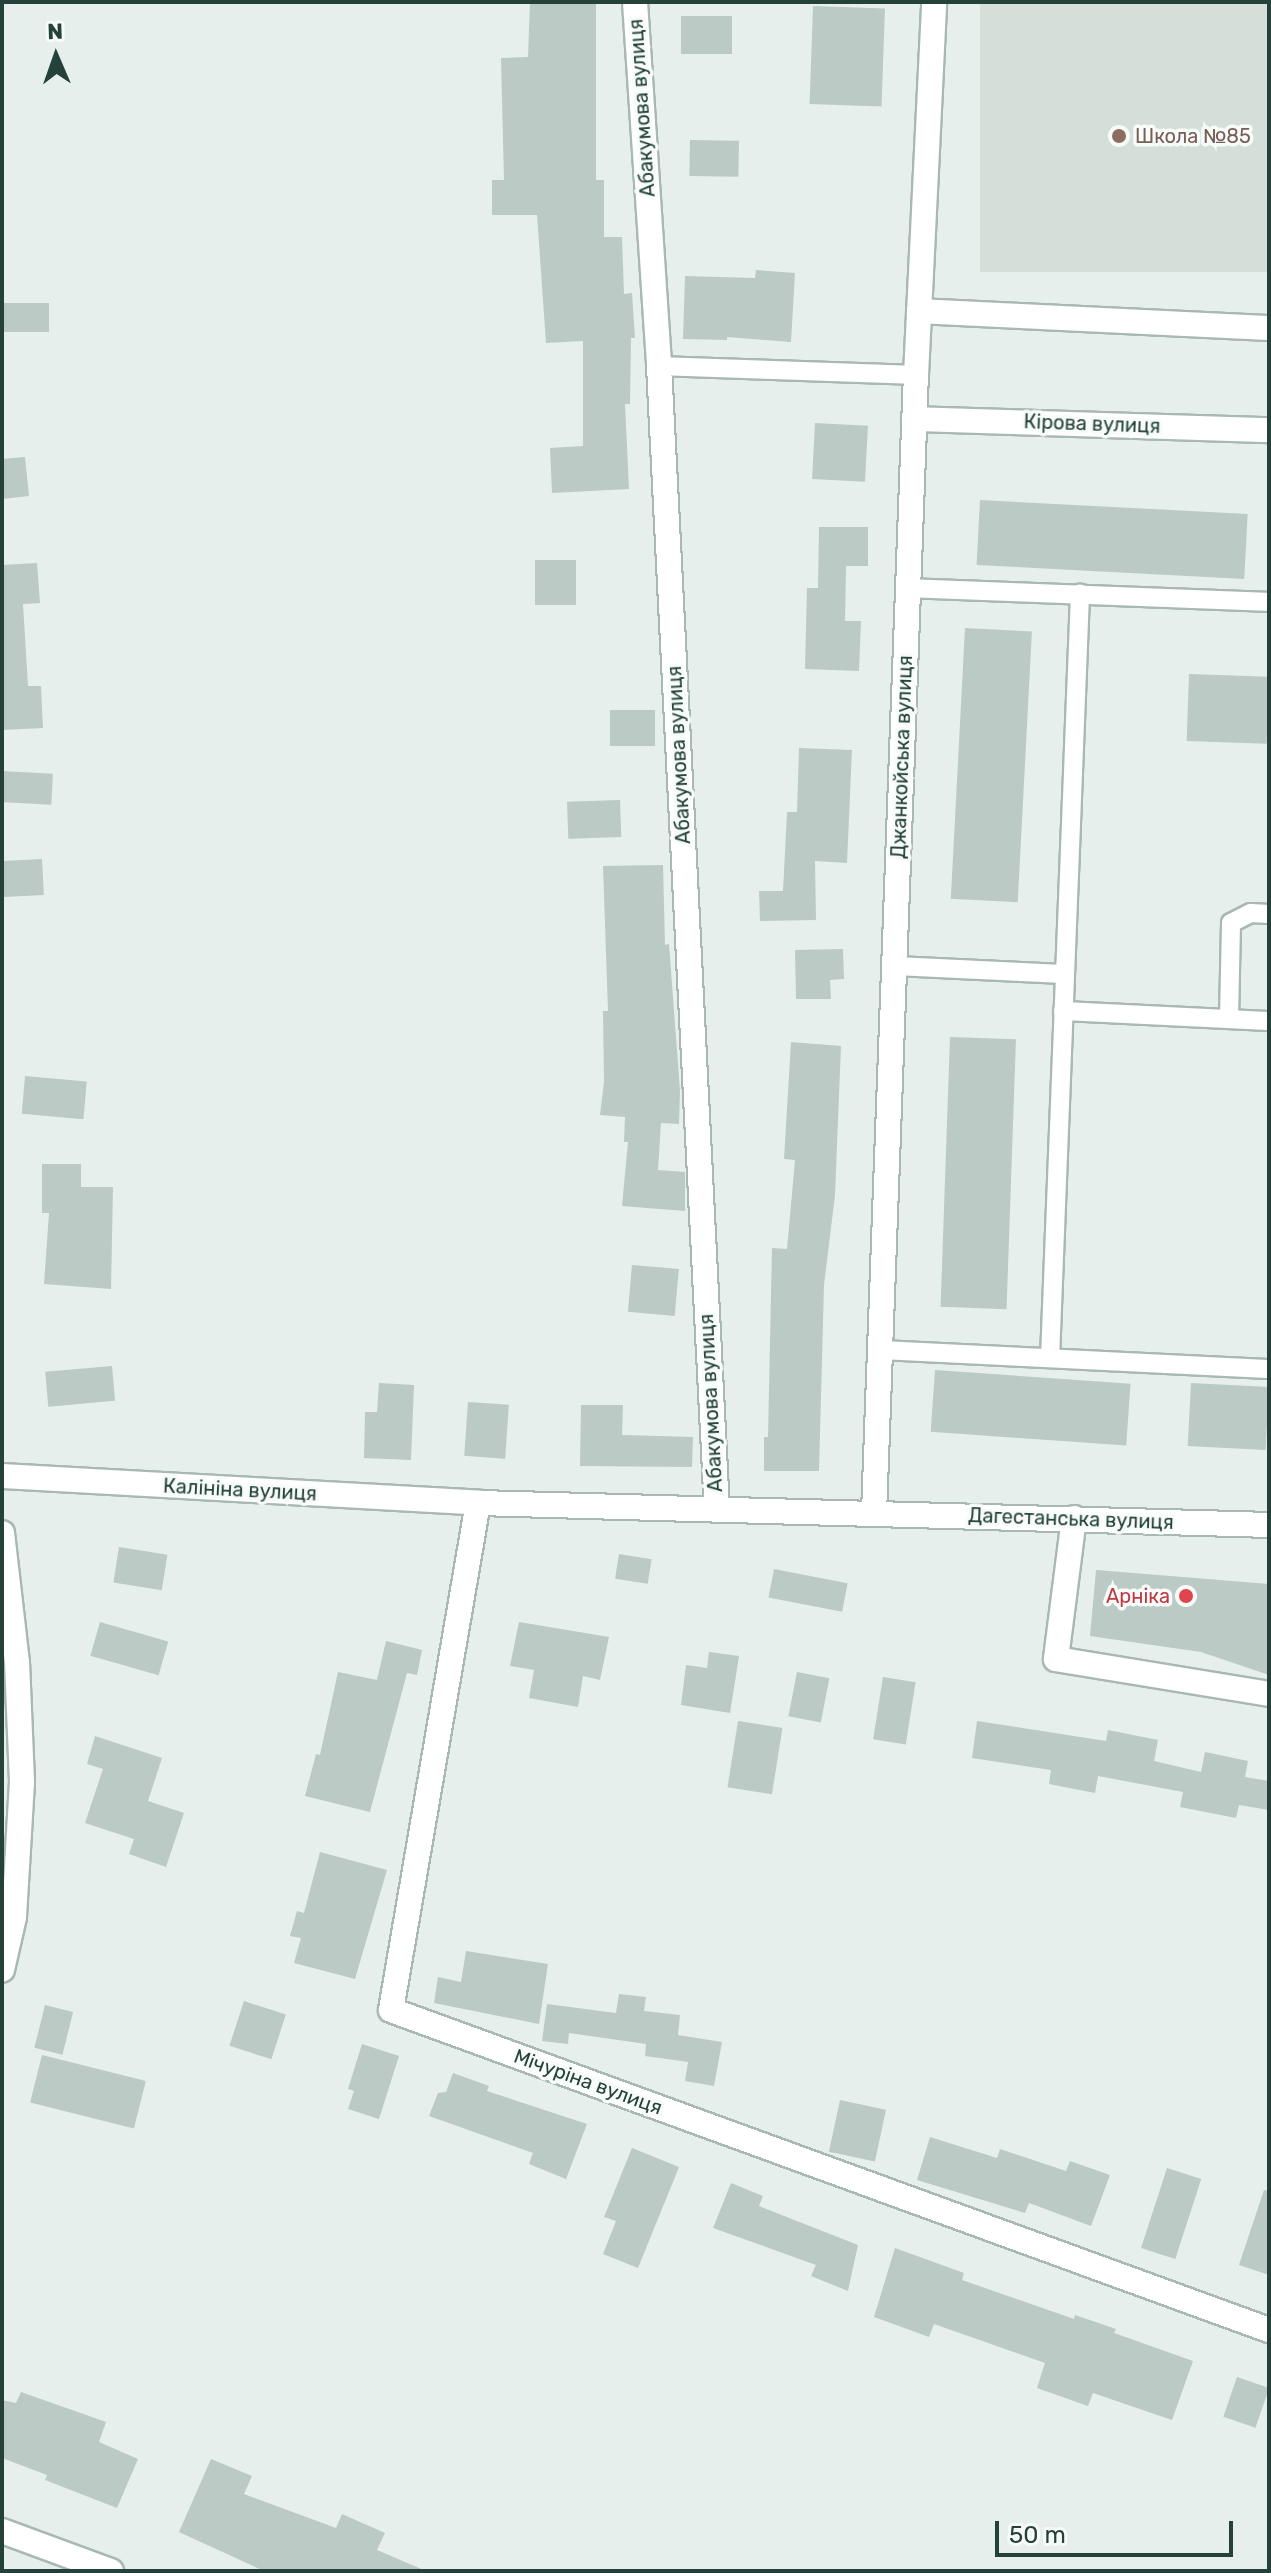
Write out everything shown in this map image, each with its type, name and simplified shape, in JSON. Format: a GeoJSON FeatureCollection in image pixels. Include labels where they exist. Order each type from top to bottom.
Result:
{"type":"FeatureCollection","features":[{"type":"Feature","properties":{"kind":"street","name":"Абакумова вулиця"},"geometry":{"type":"LineString","coordinates":[[635,2],[659,366],[717,1509]]}},
{"type":"Feature","properties":{"kind":"street","name":"Джанкойська вулиця"},"geometry":{"type":"LineString","coordinates":[[874,1513],[914,419],[934,2]]}},
{"type":"Feature","properties":{"kind":"street"},"geometry":{"type":"LineString","coordinates":[[919,311],[1269,328]]}},
{"type":"Feature","properties":{"kind":"street","name":"Кірова вулиця"},"geometry":{"type":"LineString","coordinates":[[914,419],[1269,430]]}},
{"type":"Feature","properties":{"kind":"street","name":"Калініна вулиця"},"geometry":{"type":"LineString","coordinates":[[2,1476],[478,1503],[717,1509]]}},
{"type":"Feature","properties":{"kind":"street","name":"Мічуріна вулиця"},"geometry":{"type":"LineString","coordinates":[[478,1503],[391,2010],[1269,2330]]}},
{"type":"Feature","properties":{"kind":"street","name":"Дагестанська вулиця"},"geometry":{"type":"LineString","coordinates":[[717,1509],[1269,1525]]}},
{"type":"Feature","properties":{"kind":"street"},"geometry":{"type":"LineString","coordinates":[[1074,1518],[1056,1659],[1269,1694]]}},
{"type":"Feature","properties":{"kind":"street"},"geometry":{"type":"LineString","coordinates":[[2,1533],[17,1662],[22,1782],[14,1917],[2,1970]]}},
{"type":"Feature","properties":{"kind":"street"},"geometry":{"type":"LineString","coordinates":[[2,2531],[111,2571]]}},
{"type":"Feature","properties":{"kind":"lane"},"geometry":{"type":"LineString","coordinates":[[659,366],[916,375]]}},
{"type":"Feature","properties":{"kind":"lane"},"geometry":{"type":"LineString","coordinates":[[908,588],[1269,602]]}},
{"type":"Feature","properties":{"kind":"lane"},"geometry":{"type":"LineString","coordinates":[[1050,1358],[1080,594]]}},
{"type":"Feature","properties":{"kind":"lane"},"geometry":{"type":"LineString","coordinates":[[1229,1019],[1231,923],[1251,913],[1269,914]]}},
{"type":"Feature","properties":{"kind":"lane"},"geometry":{"type":"LineString","coordinates":[[894,966],[1065,974]]}},
{"type":"Feature","properties":{"kind":"lane"},"geometry":{"type":"LineString","coordinates":[[1063,1011],[1269,1021]]}},
{"type":"Feature","properties":{"kind":"lane"},"geometry":{"type":"LineString","coordinates":[[880,1350],[1269,1369]]}},
{"type":"Feature","properties":{"kind":"shaded area","name":"Школа №85"},"geometry":{"type":"Polygon","coordinates":[[[980,2],[1269,2],[1269,272],[980,272],[980,2]]]}},
{"type":"Feature","properties":{"kind":"building"},"geometry":{"type":"Polygon","coordinates":[[[530,2],[596,2],[596,180],[604,180],[604,237],[622,237],[624,294],[632,293],[635,338],[631,338],[630,404],[625,404],[629,489],[552,493],[550,448],[583,446],[583,341],[546,343],[537,215],[492,215],[492,180],[504,180],[501,58],[528,57],[530,2]]]}},
{"type":"Feature","properties":{"kind":"building"},"geometry":{"type":"Polygon","coordinates":[[[813,6],[885,9],[882,106],[810,104],[813,6]]]}},
{"type":"Feature","properties":{"kind":"building"},"geometry":{"type":"Polygon","coordinates":[[[681,16],[732,16],[732,54],[681,54],[681,16]]]}},
{"type":"Feature","properties":{"kind":"building"},"geometry":{"type":"Polygon","coordinates":[[[690,140],[739,141],[738,177],[689,176],[690,140]]]}},
{"type":"Feature","properties":{"kind":"building"},"geometry":{"type":"Polygon","coordinates":[[[756,270],[795,273],[791,342],[727,337],[727,340],[683,339],[685,276],[755,278],[756,270]]]}},
{"type":"Feature","properties":{"kind":"building"},"geometry":{"type":"Polygon","coordinates":[[[2,303],[49,303],[49,332],[2,332],[2,303]]]}},
{"type":"Feature","properties":{"kind":"building"},"geometry":{"type":"Polygon","coordinates":[[[815,423],[868,426],[865,482],[812,479],[815,423]]]}},
{"type":"Feature","properties":{"kind":"building"},"geometry":{"type":"Polygon","coordinates":[[[25,457],[29,496],[2,499],[2,459],[25,457]]]}},
{"type":"Feature","properties":{"kind":"building"},"geometry":{"type":"Polygon","coordinates":[[[980,500],[1248,514],[1244,579],[977,565],[980,500]]]}},
{"type":"Feature","properties":{"kind":"building"},"geometry":{"type":"Polygon","coordinates":[[[819,527],[868,527],[868,566],[846,566],[845,621],[861,621],[859,671],[805,669],[807,588],[818,588],[819,527]]]}},
{"type":"Feature","properties":{"kind":"building"},"geometry":{"type":"Polygon","coordinates":[[[535,560],[576,560],[576,605],[535,605],[535,560]]]}},
{"type":"Feature","properties":{"kind":"building"},"geometry":{"type":"Polygon","coordinates":[[[37,563],[40,603],[23,604],[28,686],[41,686],[43,728],[2,730],[2,565],[37,563]]]}},
{"type":"Feature","properties":{"kind":"building"},"geometry":{"type":"Polygon","coordinates":[[[965,628],[1032,632],[1018,902],[951,899],[965,628]]]}},
{"type":"Feature","properties":{"kind":"building"},"geometry":{"type":"Polygon","coordinates":[[[1189,674],[1269,677],[1267,744],[1187,741],[1189,674]]]}},
{"type":"Feature","properties":{"kind":"building"},"geometry":{"type":"Polygon","coordinates":[[[610,710],[655,710],[655,746],[610,746],[610,710]]]}},
{"type":"Feature","properties":{"kind":"building"},"geometry":{"type":"Polygon","coordinates":[[[799,748],[852,750],[847,863],[815,861],[816,920],[760,921],[759,891],[783,891],[787,812],[797,812],[799,748]]]}},
{"type":"Feature","properties":{"kind":"building"},"geometry":{"type":"Polygon","coordinates":[[[2,771],[53,774],[51,805],[2,802],[2,771]]]}},
{"type":"Feature","properties":{"kind":"building"},"geometry":{"type":"Polygon","coordinates":[[[620,800],[621,837],[568,839],[567,802],[620,800]]]}},
{"type":"Feature","properties":{"kind":"building"},"geometry":{"type":"Polygon","coordinates":[[[42,859],[44,895],[4,897],[2,861],[42,859]]]}},
{"type":"Feature","properties":{"kind":"building"},"geometry":{"type":"Polygon","coordinates":[[[663,865],[665,945],[669,944],[680,1091],[679,1124],[661,1123],[658,1170],[685,1172],[685,1211],[622,1206],[628,1142],[624,1142],[625,1117],[600,1115],[604,1082],[603,1011],[608,1011],[603,866],[663,865]]]}},
{"type":"Feature","properties":{"kind":"building"},"geometry":{"type":"Polygon","coordinates":[[[843,949],[844,979],[830,980],[831,999],[796,999],[795,950],[843,949]]]}},
{"type":"Feature","properties":{"kind":"building"},"geometry":{"type":"Polygon","coordinates":[[[950,1037],[1016,1039],[1007,1309],[941,1307],[950,1037]]]}},
{"type":"Feature","properties":{"kind":"building"},"geometry":{"type":"Polygon","coordinates":[[[791,1042],[841,1046],[835,1195],[824,1285],[819,1471],[764,1471],[764,1437],[768,1437],[772,1248],[787,1249],[795,1160],[784,1159],[791,1042]]]}},
{"type":"Feature","properties":{"kind":"building"},"geometry":{"type":"Polygon","coordinates":[[[25,1076],[87,1081],[83,1119],[22,1114],[25,1076]]]}},
{"type":"Feature","properties":{"kind":"building"},"geometry":{"type":"Polygon","coordinates":[[[42,1164],[81,1164],[81,1187],[113,1187],[111,1289],[44,1284],[49,1213],[42,1213],[42,1164]]]}},
{"type":"Feature","properties":{"kind":"building"},"geometry":{"type":"Polygon","coordinates":[[[632,1265],[679,1269],[675,1316],[628,1312],[632,1265]]]}},
{"type":"Feature","properties":{"kind":"building"},"geometry":{"type":"Polygon","coordinates":[[[112,1366],[115,1401],[48,1407],[45,1372],[112,1366]]]}},
{"type":"Feature","properties":{"kind":"building"},"geometry":{"type":"Polygon","coordinates":[[[935,1370],[1131,1384],[1126,1446],[931,1432],[935,1370]]]}},
{"type":"Feature","properties":{"kind":"building"},"geometry":{"type":"Polygon","coordinates":[[[379,1383],[414,1385],[411,1460],[364,1458],[365,1412],[377,1412],[379,1383]]]}},
{"type":"Feature","properties":{"kind":"building"},"geometry":{"type":"Polygon","coordinates":[[[1191,1383],[1269,1387],[1266,1450],[1188,1446],[1191,1383]]]}},
{"type":"Feature","properties":{"kind":"building"},"geometry":{"type":"Polygon","coordinates":[[[468,1402],[509,1405],[505,1459],[464,1456],[468,1402]]]}},
{"type":"Feature","properties":{"kind":"building"},"geometry":{"type":"Polygon","coordinates":[[[581,1405],[623,1405],[622,1435],[693,1437],[692,1467],[580,1466],[581,1405]]]}},
{"type":"Feature","properties":{"kind":"building"},"geometry":{"type":"Polygon","coordinates":[[[119,1547],[167,1555],[162,1590],[113,1583],[119,1547]]]}},
{"type":"Feature","properties":{"kind":"building"},"geometry":{"type":"Polygon","coordinates":[[[619,1554],[652,1559],[648,1584],[615,1579],[619,1554]]]}},
{"type":"Feature","properties":{"kind":"building"},"geometry":{"type":"Polygon","coordinates":[[[774,1569],[848,1583],[842,1612],[768,1597],[774,1569]]]}},
{"type":"Feature","properties":{"kind":"building"},"geometry":{"type":"Polygon","coordinates":[[[1096,1570],[1269,1584],[1269,1675],[1201,1652],[1090,1636],[1096,1570]]]}},
{"type":"Feature","properties":{"kind":"building"},"geometry":{"type":"Polygon","coordinates":[[[100,1622],[168,1642],[159,1675],[90,1656],[100,1622]]]}},
{"type":"Feature","properties":{"kind":"building"},"geometry":{"type":"Polygon","coordinates":[[[519,1622],[609,1637],[600,1680],[583,1676],[578,1707],[529,1698],[534,1670],[510,1666],[519,1622]]]}},
{"type":"Feature","properties":{"kind":"building"},"geometry":{"type":"Polygon","coordinates":[[[386,1641],[422,1650],[417,1675],[407,1673],[370,1812],[305,1796],[316,1754],[320,1755],[338,1672],[377,1680],[386,1641]]]}},
{"type":"Feature","properties":{"kind":"building"},"geometry":{"type":"Polygon","coordinates":[[[709,1652],[739,1656],[730,1713],[681,1705],[686,1665],[707,1668],[709,1652]]]}},
{"type":"Feature","properties":{"kind":"building"},"geometry":{"type":"Polygon","coordinates":[[[797,1672],[829,1678],[821,1722],[788,1716],[797,1672]]]}},
{"type":"Feature","properties":{"kind":"building"},"geometry":{"type":"Polygon","coordinates":[[[883,1677],[916,1682],[906,1744],[873,1739],[883,1677]]]}},
{"type":"Feature","properties":{"kind":"building"},"geometry":{"type":"Polygon","coordinates":[[[738,1721],[782,1728],[772,1794],[728,1787],[738,1721]]]}},
{"type":"Feature","properties":{"kind":"building"},"geometry":{"type":"Polygon","coordinates":[[[977,1721],[1106,1741],[1108,1730],[1158,1740],[1154,1761],[1201,1772],[1205,1752],[1248,1761],[1245,1777],[1269,1781],[1269,1810],[1239,1805],[1236,1818],[1180,1807],[1183,1792],[1098,1776],[1095,1793],[1049,1784],[1051,1770],[972,1758],[977,1721]]]}},
{"type":"Feature","properties":{"kind":"building"},"geometry":{"type":"Polygon","coordinates":[[[95,1736],[162,1758],[148,1801],[184,1813],[166,1867],[129,1854],[134,1839],[85,1823],[103,1769],[87,1764],[95,1736]]]}},
{"type":"Feature","properties":{"kind":"building"},"geometry":{"type":"Polygon","coordinates":[[[320,1852],[387,1870],[355,1979],[294,1963],[301,1938],[290,1936],[297,1911],[304,1913],[320,1852]]]}},
{"type":"Feature","properties":{"kind":"building"},"geometry":{"type":"Polygon","coordinates":[[[466,1951],[548,1964],[539,2024],[434,2003],[438,1977],[461,1982],[466,1951]]]}},
{"type":"Feature","properties":{"kind":"building"},"geometry":{"type":"Polygon","coordinates":[[[619,1994],[646,1997],[644,2011],[680,2015],[678,2035],[722,2042],[714,2086],[685,2081],[688,2062],[645,2056],[646,2044],[569,2033],[568,2044],[542,2041],[547,2004],[616,2013],[619,1994]]]}},
{"type":"Feature","properties":{"kind":"building"},"geometry":{"type":"Polygon","coordinates":[[[244,2001],[286,2015],[271,2059],[229,2046],[244,2001]]]}},
{"type":"Feature","properties":{"kind":"building"},"geometry":{"type":"Polygon","coordinates":[[[45,2005],[73,2012],[62,2055],[34,2048],[45,2005]]]}},
{"type":"Feature","properties":{"kind":"building"},"geometry":{"type":"Polygon","coordinates":[[[362,2044],[399,2056],[379,2119],[348,2109],[354,2091],[348,2089],[362,2044]]]}},
{"type":"Feature","properties":{"kind":"building"},"geometry":{"type":"Polygon","coordinates":[[[42,2055],[146,2081],[134,2128],[30,2103],[42,2055]]]}},
{"type":"Feature","properties":{"kind":"building"},"geometry":{"type":"Polygon","coordinates":[[[453,2073],[489,2086],[487,2091],[587,2124],[566,2179],[529,2164],[533,2153],[429,2116],[438,2093],[446,2092],[453,2073]]]}},
{"type":"Feature","properties":{"kind":"building"},"geometry":{"type":"Polygon","coordinates":[[[840,2100],[886,2110],[875,2162],[829,2152],[840,2100]]]}},
{"type":"Feature","properties":{"kind":"building"},"geometry":{"type":"Polygon","coordinates":[[[930,2137],[997,2158],[1000,2149],[1066,2171],[1070,2161],[1110,2175],[1091,2226],[1029,2203],[1025,2213],[917,2180],[930,2137]]]}},
{"type":"Feature","properties":{"kind":"building"},"geometry":{"type":"Polygon","coordinates":[[[632,2148],[679,2167],[638,2268],[603,2254],[616,2221],[604,2217],[632,2148]]]}},
{"type":"Feature","properties":{"kind":"building"},"geometry":{"type":"Polygon","coordinates":[[[1167,2168],[1201,2179],[1175,2259],[1141,2248],[1167,2168]]]}},
{"type":"Feature","properties":{"kind":"building"},"geometry":{"type":"Polygon","coordinates":[[[731,2183],[763,2196],[759,2206],[858,2245],[848,2291],[811,2276],[816,2265],[713,2228],[731,2183]]]}},
{"type":"Feature","properties":{"kind":"building"},"geometry":{"type":"Polygon","coordinates":[[[1264,2190],[1269,2191],[1269,2275],[1239,2265],[1264,2190]]]}},
{"type":"Feature","properties":{"kind":"building"},"geometry":{"type":"Polygon","coordinates":[[[895,2248],[964,2273],[962,2280],[1074,2319],[1075,2315],[1116,2329],[1114,2333],[1193,2361],[1172,2420],[1093,2393],[1088,2406],[1037,2388],[1045,2363],[934,2324],[929,2337],[874,2317],[895,2248]]]}},
{"type":"Feature","properties":{"kind":"building"},"geometry":{"type":"Polygon","coordinates":[[[1237,2377],[1269,2388],[1255,2428],[1223,2417],[1237,2377]]]}},
{"type":"Feature","properties":{"kind":"building"},"geometry":{"type":"Polygon","coordinates":[[[21,2392],[106,2422],[99,2442],[138,2459],[117,2508],[45,2480],[47,2475],[2,2458],[2,2400],[16,2403],[21,2392]]]}},
{"type":"Feature","properties":{"kind":"building"},"geometry":{"type":"Polygon","coordinates":[[[211,2459],[252,2476],[244,2494],[336,2528],[342,2514],[385,2533],[377,2550],[426,2571],[264,2571],[179,2532],[211,2459]]]}},
{"type":"Feature","properties":{"kind":"place","name":"Школа №85"},"geometry":{"type":"Point","coordinates":[1119,136]}},
{"type":"Feature","properties":{"kind":"place","name":"Арніка"},"geometry":{"type":"Point","coordinates":[1186,1596]}}]}
